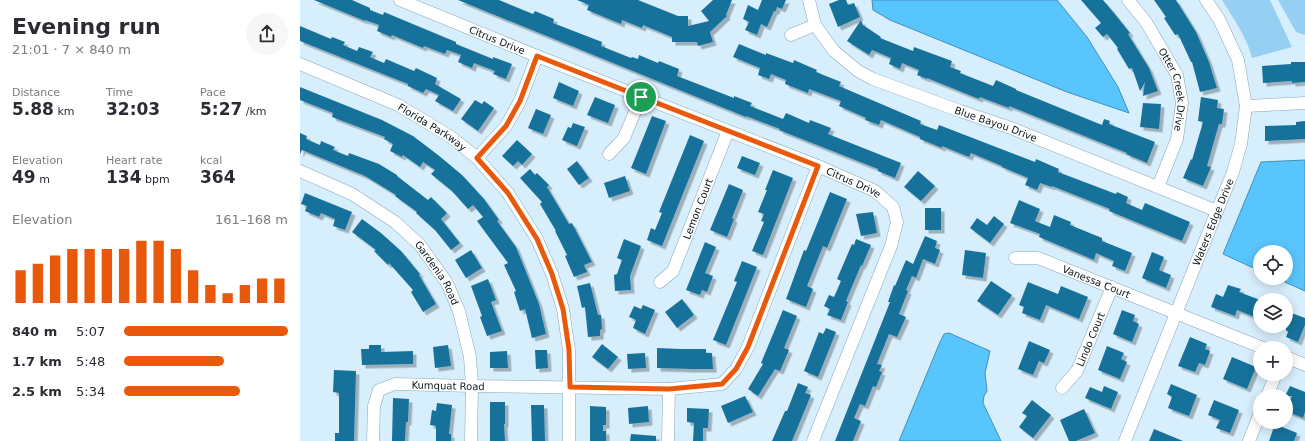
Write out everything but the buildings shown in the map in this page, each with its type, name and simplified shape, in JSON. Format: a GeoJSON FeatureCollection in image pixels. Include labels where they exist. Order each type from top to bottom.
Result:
{"type":"FeatureCollection","features":[{"type":"Feature","properties":{"kind":"street","name":"Citrus Drive"},"geometry":{"type":"LineString","coordinates":[[400,0],[537,56],[818,166],[875,191],[893,207],[897,222],[891,246],[813,441]]}},
{"type":"Feature","properties":{"kind":"street","name":"Blue Bayou Drive"},"geometry":{"type":"LineString","coordinates":[[809,0],[815,25],[834,51],[858,71],[873,79],[1011,128],[1217,211]]}},
{"type":"Feature","properties":{"kind":"street","name":"Otter Creek Drive"},"geometry":{"type":"LineString","coordinates":[[1128,0],[1146,22],[1177,75],[1182,103],[1177,140],[1158,187]]}},
{"type":"Feature","properties":{"kind":"street","name":"Waters Edge Drive"},"geometry":{"type":"LineString","coordinates":[[1125,441],[1217,211],[1241,144],[1246,106],[1238,60],[1219,19],[1206,0]]}},
{"type":"Feature","properties":{"kind":"street"},"geometry":{"type":"LineString","coordinates":[[791,35],[815,25]]}},
{"type":"Feature","properties":{"kind":"street"},"geometry":{"type":"LineString","coordinates":[[477,158],[506,126],[520,101],[537,56]]}},
{"type":"Feature","properties":{"kind":"street","name":"Florida Parkway"},"geometry":{"type":"LineString","coordinates":[[300,64],[398,105],[451,137],[477,158],[508,193],[537,239],[552,274],[563,309],[569,350],[569,441]]}},
{"type":"Feature","properties":{"kind":"street"},"geometry":{"type":"LineString","coordinates":[[609,154],[624,138],[641,97]]}},
{"type":"Feature","properties":{"kind":"street"},"geometry":{"type":"LineString","coordinates":[[1246,106],[1305,103]]}},
{"type":"Feature","properties":{"kind":"street","name":"Lemon Court"},"geometry":{"type":"LineString","coordinates":[[660,282],[673,271],[728,131]]}},
{"type":"Feature","properties":{"kind":"street","name":"Kumquat Road"},"geometry":{"type":"LineString","coordinates":[[373,441],[374,406],[379,390],[395,384],[669,389],[722,384],[736,369],[748,347],[818,166]]}},
{"type":"Feature","properties":{"kind":"street","name":"Gardenia Road"},"geometry":{"type":"LineString","coordinates":[[300,171],[352,194],[395,222],[420,245],[447,283],[459,311],[470,357],[472,386],[471,441]]}},
{"type":"Feature","properties":{"kind":"street","name":"Vanessa Court"},"geometry":{"type":"LineString","coordinates":[[1015,258],[1038,258],[1253,344]]}},
{"type":"Feature","properties":{"kind":"street","name":"Lindo Court"},"geometry":{"type":"LineString","coordinates":[[1062,388],[1077,371],[1112,287]]}},
{"type":"Feature","properties":{"kind":"street"},"geometry":{"type":"LineString","coordinates":[[1293,360],[1305,365]]}},
{"type":"Feature","properties":{"kind":"street"},"geometry":{"type":"LineString","coordinates":[[668,441],[669,389]]}},
{"type":"Feature","properties":{"kind":"street"},"geometry":{"type":"LineString","coordinates":[[1249,441],[1254,429]]}},
{"type":"Feature","properties":{"kind":"shaded area"},"geometry":{"type":"Polygon","coordinates":[[[872,0],[1057,0],[1087,37],[1118,87],[1129,113],[1067,92],[890,20],[873,10],[872,0]]]}},
{"type":"Feature","properties":{"kind":"shaded area"},"geometry":{"type":"Polygon","coordinates":[[[1222,0],[1270,0],[1292,47],[1252,58],[1243,35],[1222,0]]]}},
{"type":"Feature","properties":{"kind":"shaded area"},"geometry":{"type":"Polygon","coordinates":[[[1278,0],[1305,0],[1305,35],[1296,32],[1278,0]]]}},
{"type":"Feature","properties":{"kind":"shaded area"},"geometry":{"type":"Polygon","coordinates":[[[1305,160],[1305,291],[1292,285],[1293,285],[1293,245],[1253,245],[1253,268],[1223,254],[1261,162],[1305,160]]]}},
{"type":"Feature","properties":{"kind":"shaded area"},"geometry":{"type":"Polygon","coordinates":[[[949,333],[990,351],[985,373],[987,391],[984,396],[983,403],[1001,441],[899,441],[940,342],[944,334],[949,333]]]}},
{"type":"Feature","properties":{"kind":"route"},"geometry":{"type":"LineString","coordinates":[[537,56],[641,97],[818,166],[748,347],[736,369],[722,384],[669,389],[570,387],[569,350],[563,309],[552,274],[537,239],[508,193],[477,158],[506,126],[520,101],[537,56]]}}]}
